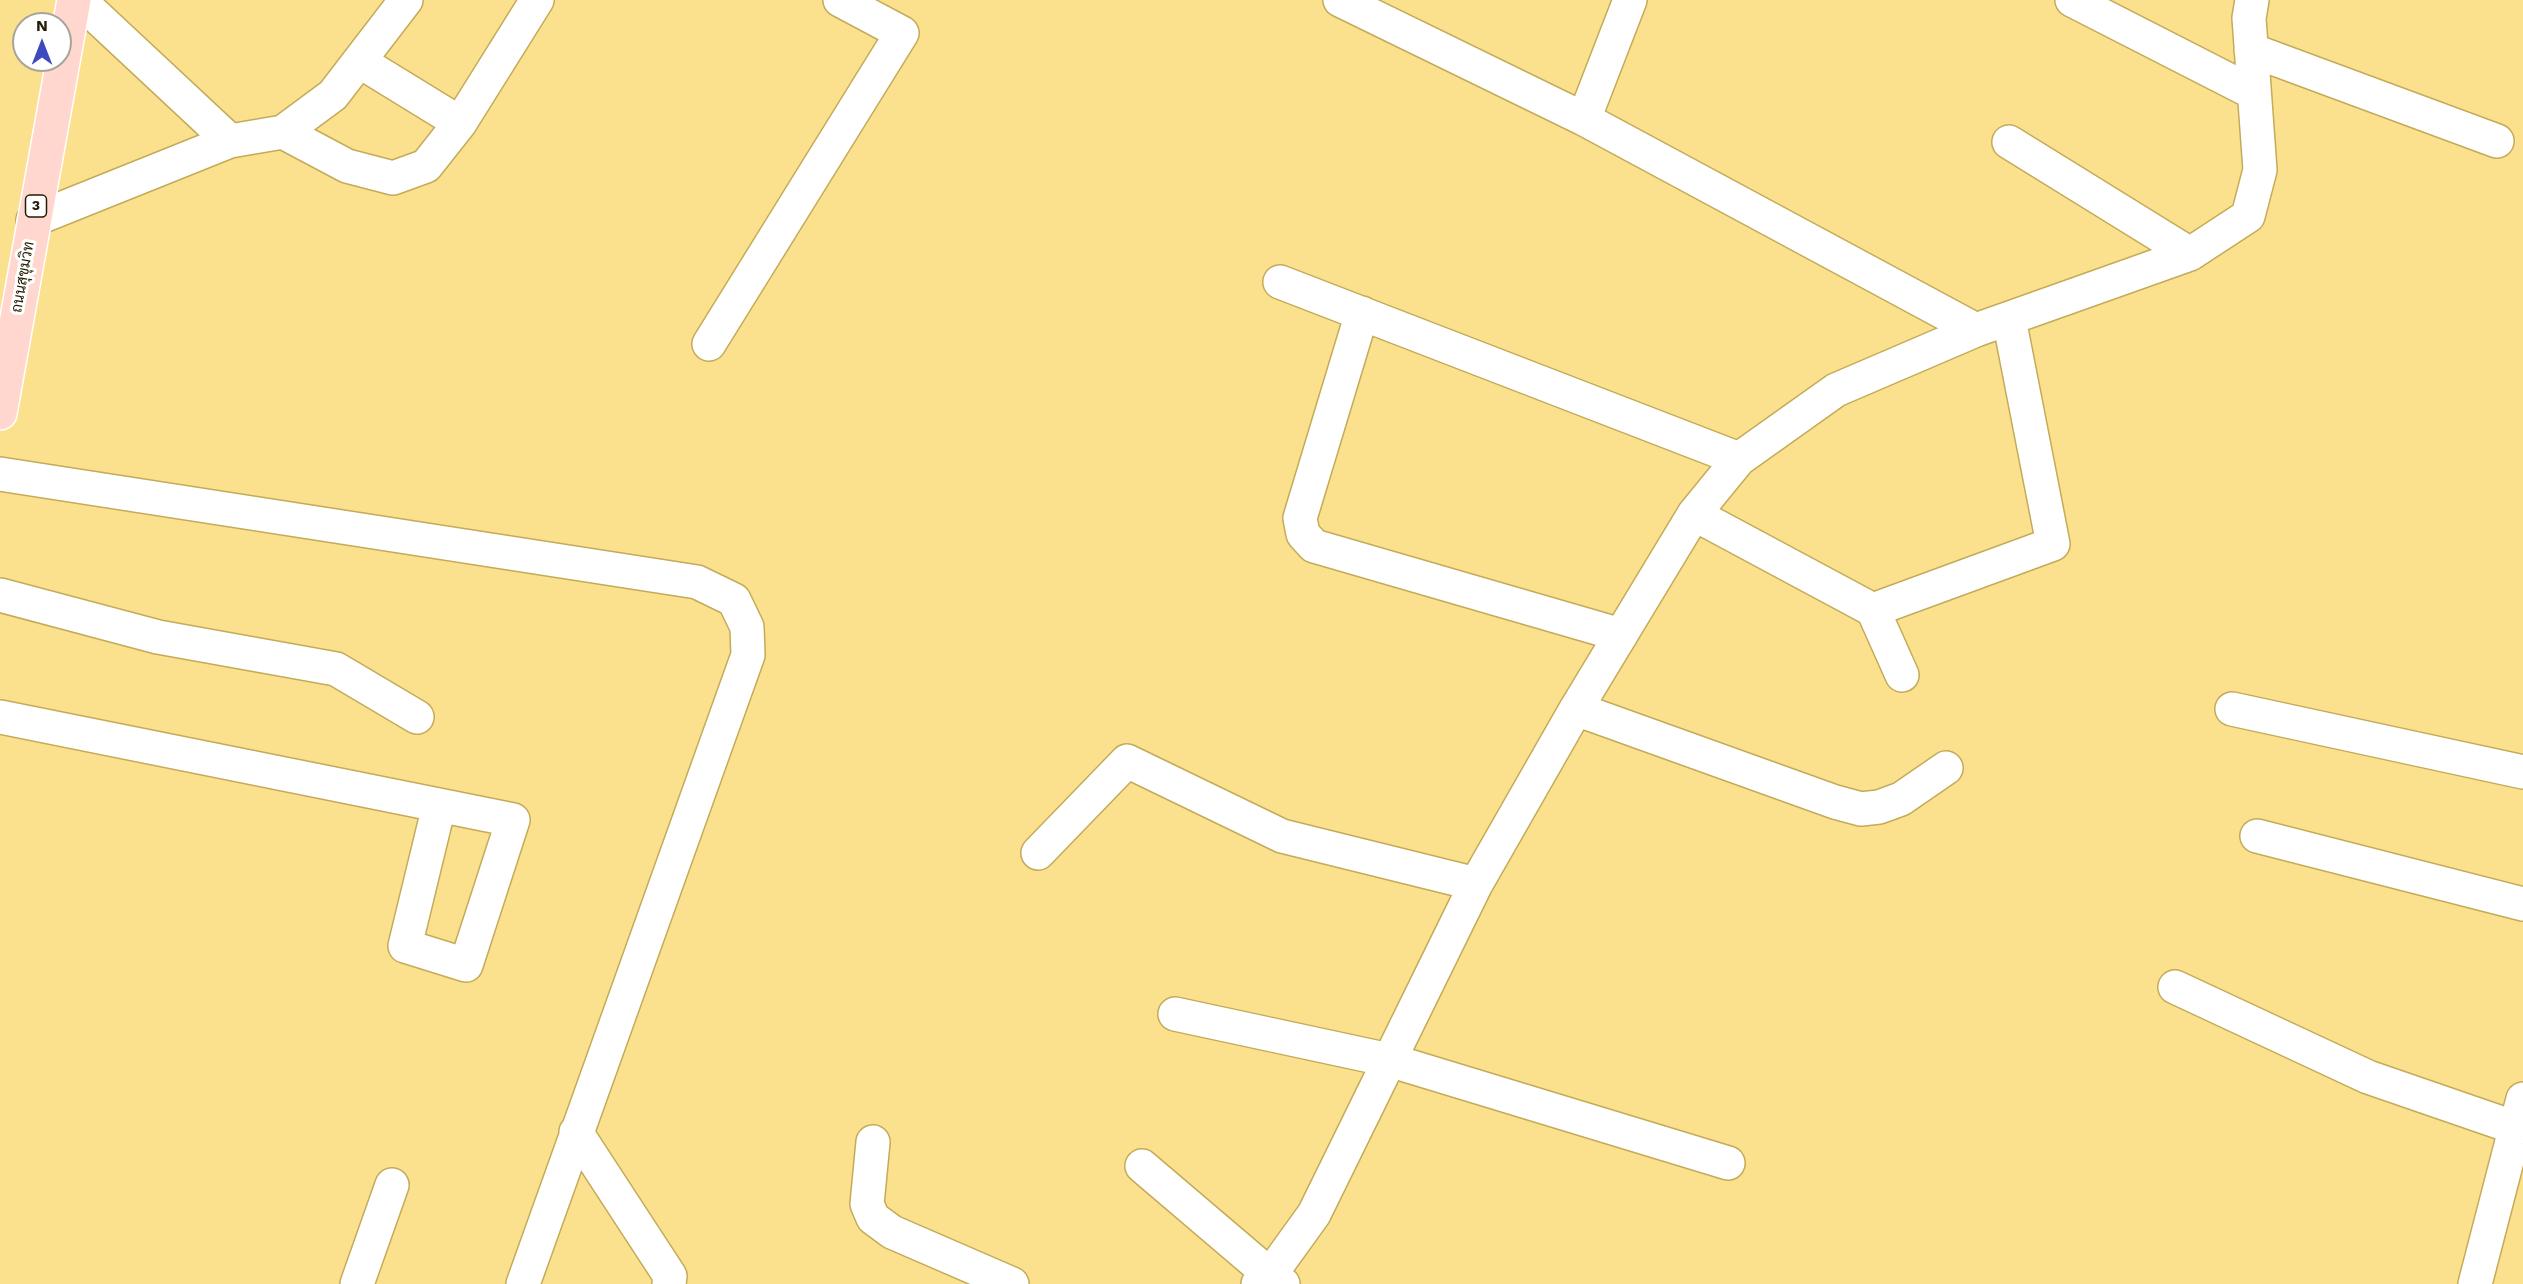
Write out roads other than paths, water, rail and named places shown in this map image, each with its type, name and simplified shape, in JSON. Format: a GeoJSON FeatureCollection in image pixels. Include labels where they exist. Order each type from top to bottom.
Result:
{"type":"FeatureCollection","features":[{"type":"Feature","properties":{"kind":"main road","name":"ถนนสุขุมวิท"},"geometry":{"type":"LineString","coordinates":[[0,413],[74,0]]}},
{"type":"Feature","properties":{"kind":"street"},"geometry":{"type":"LineString","coordinates":[[79,0],[230,141]]}},
{"type":"Feature","properties":{"kind":"street"},"geometry":{"type":"LineString","coordinates":[[33,220],[230,141],[282,132],[333,95],[406,0]]}},
{"type":"Feature","properties":{"kind":"street"},"geometry":{"type":"LineString","coordinates":[[282,132],[347,166],[393,178],[426,166],[460,123],[537,0]]}},
{"type":"Feature","properties":{"kind":"street"},"geometry":{"type":"LineString","coordinates":[[709,344],[902,33],[840,0]]}},
{"type":"Feature","properties":{"kind":"street"},"geometry":{"type":"LineString","coordinates":[[1340,0],[1584,119],[1976,330]]}},
{"type":"Feature","properties":{"kind":"street"},"geometry":{"type":"LineString","coordinates":[[1584,119],[1630,0]]}},
{"type":"Feature","properties":{"kind":"street"},"geometry":{"type":"LineString","coordinates":[[2072,0],[2254,93]]}},
{"type":"Feature","properties":{"kind":"street"},"geometry":{"type":"LineString","coordinates":[[1142,1166],[1270,1281],[1314,1214],[1476,884],[1576,709],[1694,514],[1739,459],[1836,390],[1976,330],[2190,254],[2248,216],[2260,170],[2249,18],[2252,0]]}},
{"type":"Feature","properties":{"kind":"street"},"geometry":{"type":"LineString","coordinates":[[2251,50],[2497,141]]}},
{"type":"Feature","properties":{"kind":"street"},"geometry":{"type":"LineString","coordinates":[[359,61],[460,123]]}},
{"type":"Feature","properties":{"kind":"street"},"geometry":{"type":"LineString","coordinates":[[2008,142],[2190,254]]}},
{"type":"Feature","properties":{"kind":"street"},"geometry":{"type":"LineString","coordinates":[[1280,282],[1739,459]]}},
{"type":"Feature","properties":{"kind":"street"},"geometry":{"type":"LineString","coordinates":[[1362,314],[1300,518],[1304,534],[1314,546],[1621,635]]}},
{"type":"Feature","properties":{"kind":"street"},"geometry":{"type":"LineString","coordinates":[[1873,610],[2053,544],[2008,319]]}},
{"type":"Feature","properties":{"kind":"street"},"geometry":{"type":"LineString","coordinates":[[0,474],[697,582],[734,600],[747,627],[748,655],[523,1284]]}},
{"type":"Feature","properties":{"kind":"street"},"geometry":{"type":"LineString","coordinates":[[1694,514],[1873,610],[1902,675]]}},
{"type":"Feature","properties":{"kind":"street"},"geometry":{"type":"LineString","coordinates":[[0,595],[158,637],[336,669],[417,717]]}},
{"type":"Feature","properties":{"kind":"street"},"geometry":{"type":"LineString","coordinates":[[1576,709],[1835,802],[1861,809],[1880,807],[1901,799],[1947,768]]}},
{"type":"Feature","properties":{"kind":"street"},"geometry":{"type":"LineString","coordinates":[[2232,709],[2523,772]]}},
{"type":"Feature","properties":{"kind":"street"},"geometry":{"type":"LineString","coordinates":[[0,717],[513,820],[465,966],[405,946],[439,806]]}},
{"type":"Feature","properties":{"kind":"street"},"geometry":{"type":"LineString","coordinates":[[1038,853],[1127,761],[1282,836],[1476,884]]}},
{"type":"Feature","properties":{"kind":"street"},"geometry":{"type":"LineString","coordinates":[[2257,836],[2523,904]]}},
{"type":"Feature","properties":{"kind":"street"},"geometry":{"type":"LineString","coordinates":[[2175,987],[2368,1077],[2519,1114],[2475,1284]]}},
{"type":"Feature","properties":{"kind":"street"},"geometry":{"type":"LineString","coordinates":[[1175,1014],[1389,1060],[1728,1162]]}},
{"type":"Feature","properties":{"kind":"street"},"geometry":{"type":"LineString","coordinates":[[576,1132],[670,1276],[669,1284]]}},
{"type":"Feature","properties":{"kind":"street"},"geometry":{"type":"LineString","coordinates":[[873,1142],[867,1204],[873,1218],[892,1232],[1012,1284]]}},
{"type":"Feature","properties":{"kind":"street"},"geometry":{"type":"LineString","coordinates":[[357,1284],[392,1185]]}}]}
